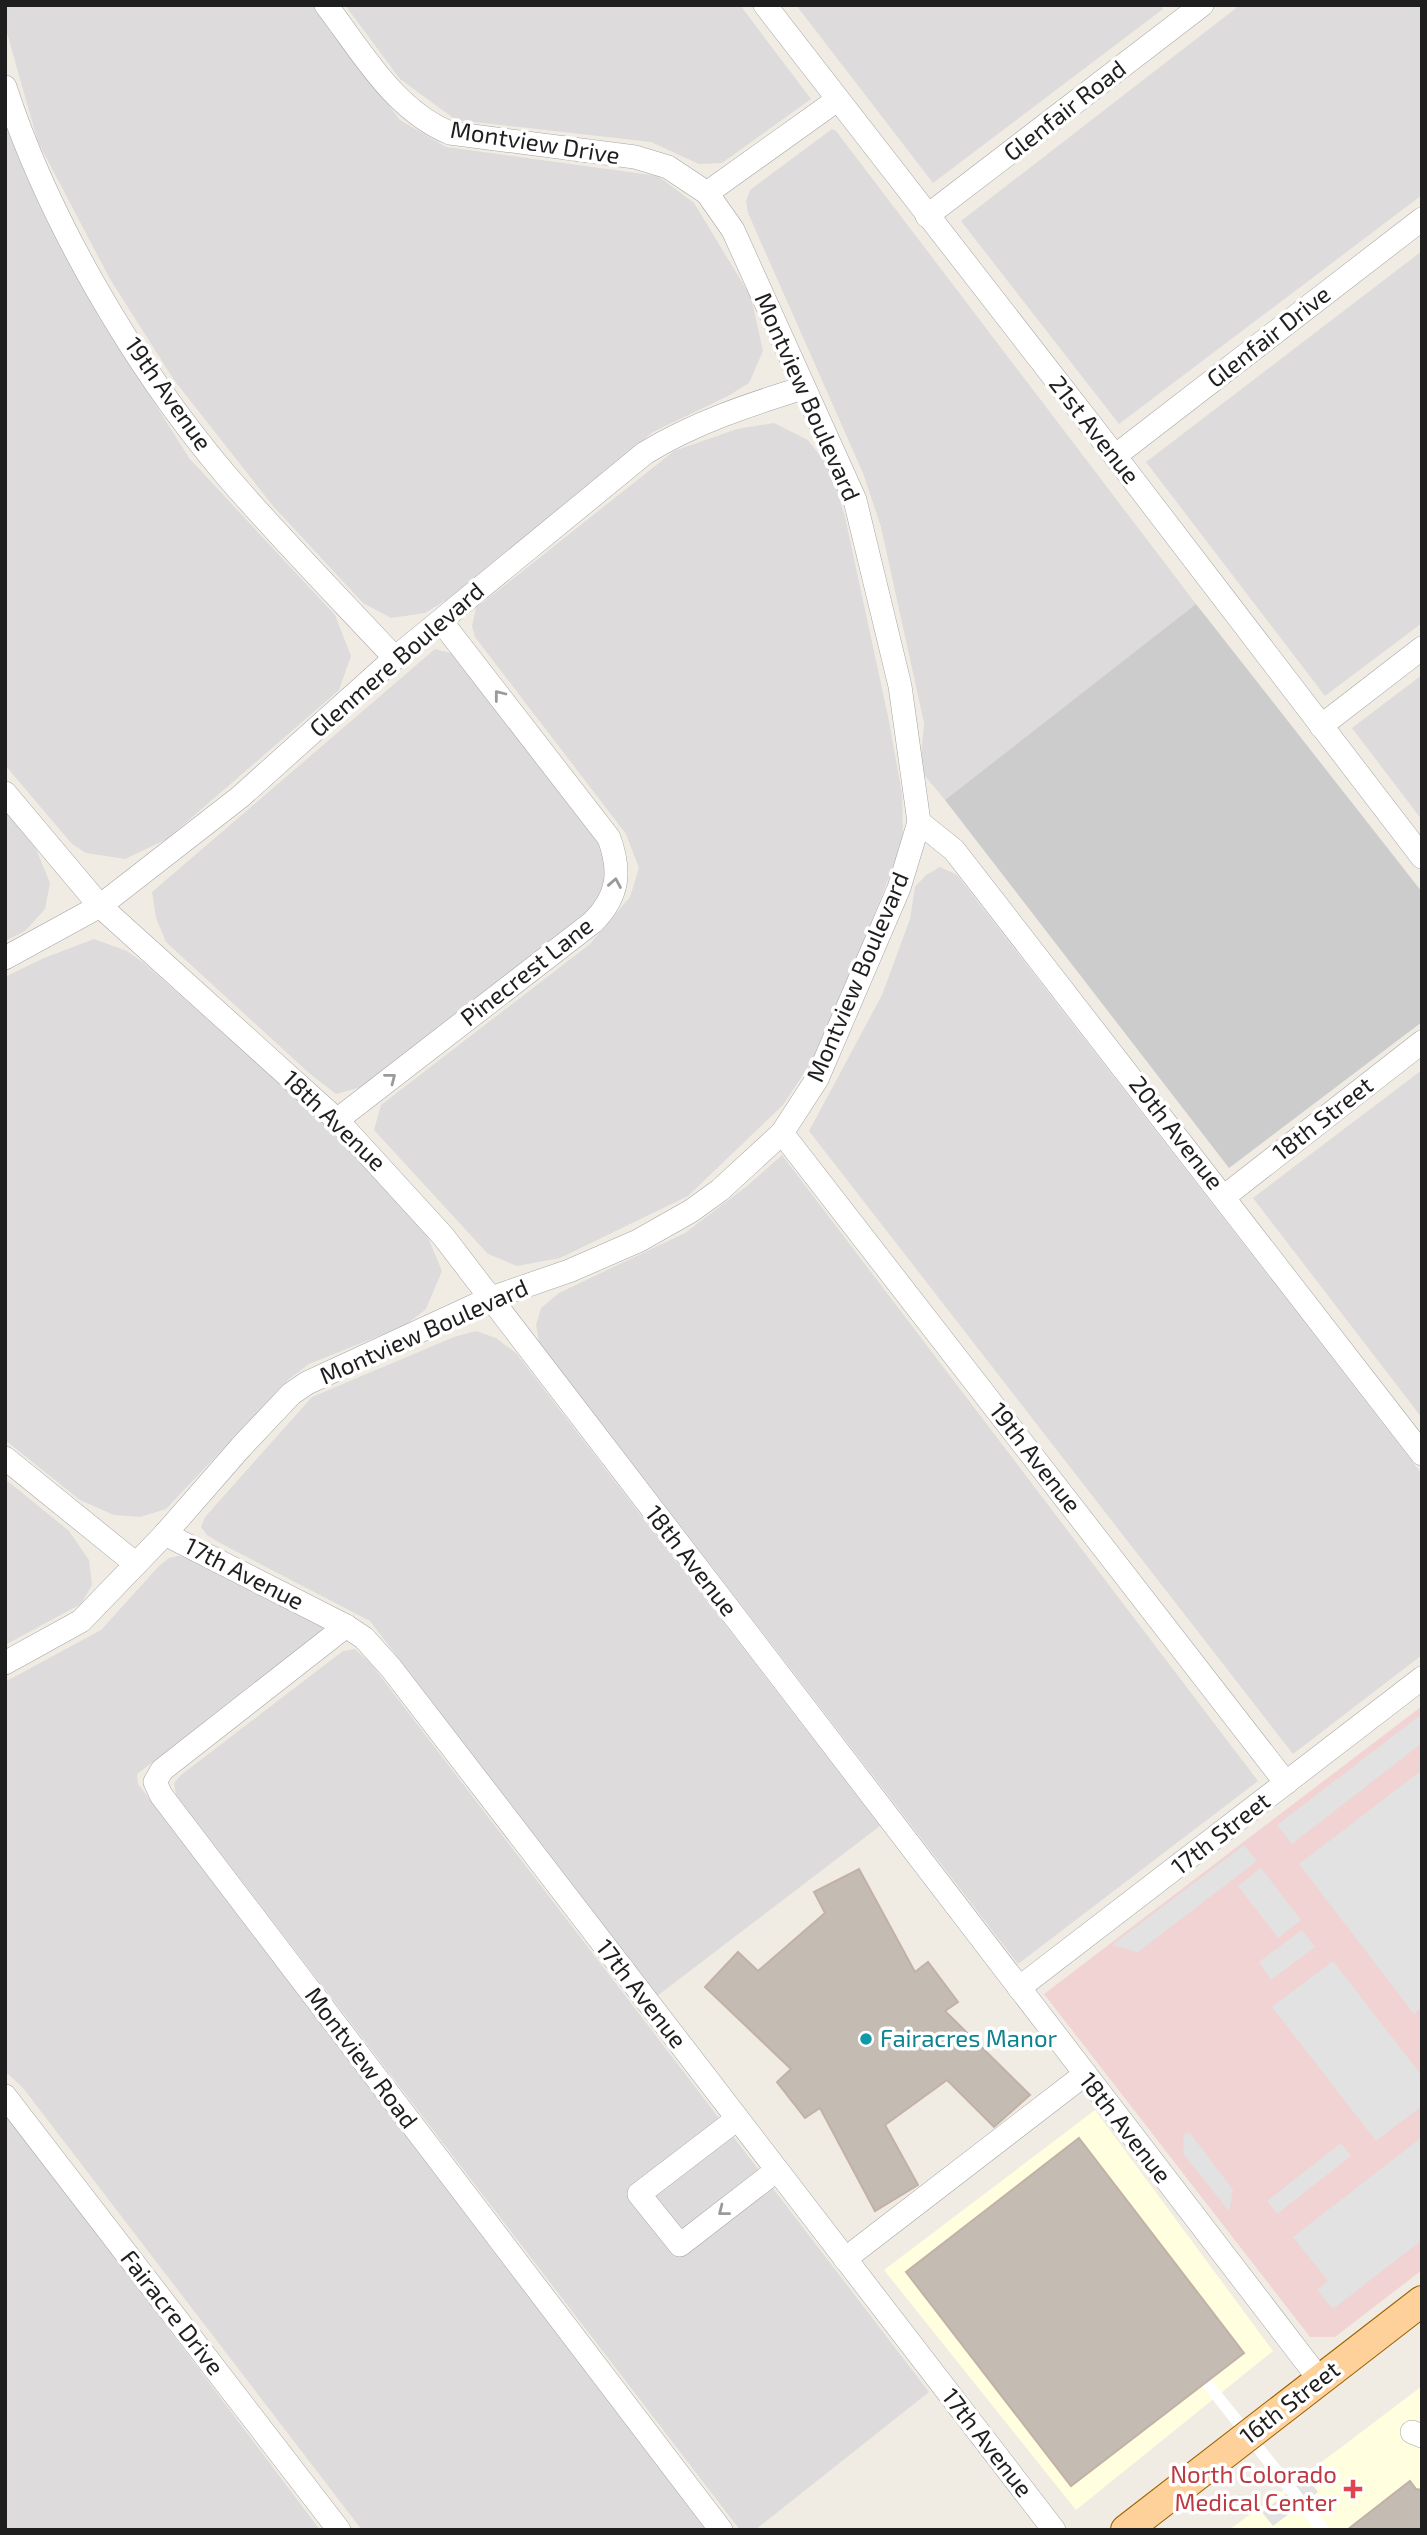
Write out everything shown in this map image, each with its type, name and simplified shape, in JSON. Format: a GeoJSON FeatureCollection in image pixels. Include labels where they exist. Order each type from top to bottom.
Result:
{"type":"FeatureCollection","features":[{"type":"Feature","properties":{"kind":"main road","name":"16th Street"},"geometry":{"type":"LineString","coordinates":[[1126,2530],[1422,2301]]}},
{"type":"Feature","properties":{"kind":"street","name":"Montview Drive"},"geometry":{"type":"LineString","coordinates":[[326,5],[400,102],[427,124],[450,133],[635,157],[668,167],[707,193]]}},
{"type":"Feature","properties":{"kind":"street","name":"21st Avenue"},"geometry":{"type":"LineString","coordinates":[[765,5],[1422,857]]}},
{"type":"Feature","properties":{"kind":"street","name":"Glenfair Road"},"geometry":{"type":"LineString","coordinates":[[927,216],[1192,8]]}},
{"type":"Feature","properties":{"kind":"street","name":"19th Avenue"},"geometry":{"type":"LineString","coordinates":[[5,87],[21,136],[76,249],[120,326],[175,407],[225,473],[395,658]]}},
{"type":"Feature","properties":{"kind":"street"},"geometry":{"type":"LineString","coordinates":[[707,193],[837,100]]}},
{"type":"Feature","properties":{"kind":"street","name":"Montview Boulevard"},"geometry":{"type":"LineString","coordinates":[[5,1663],[81,1621],[165,1534],[291,1394],[320,1376],[491,1298],[615,1251],[691,1211],[736,1177],[782,1133],[817,1079],[900,888],[919,822],[900,686],[855,500],[733,230],[707,193]]}},
{"type":"Feature","properties":{"kind":"street","name":"Glenfair Drive"},"geometry":{"type":"LineString","coordinates":[[1115,456],[1422,219]]}},
{"type":"Feature","properties":{"kind":"street","name":"Glenmere Boulevard"},"geometry":{"type":"LineString","coordinates":[[5,958],[100,906],[240,797],[395,658],[645,453],[692,427],[736,409],[803,388]]}},
{"type":"Feature","properties":{"kind":"street","name":"Pinecrest Lane"},"geometry":{"type":"LineString","coordinates":[[337,1120],[593,922],[610,900],[618,884],[616,857],[609,838],[441,621]]}},
{"type":"Feature","properties":{"kind":"street"},"geometry":{"type":"LineString","coordinates":[[1321,726],[1422,648]]}},
{"type":"Feature","properties":{"kind":"street","name":"18th Avenue"},"geometry":{"type":"LineString","coordinates":[[5,793],[100,906],[337,1120],[434,1225],[1320,2380]]}},
{"type":"Feature","properties":{"kind":"street","name":"20th Avenue"},"geometry":{"type":"LineString","coordinates":[[919,822],[954,850],[1422,1454]]}},
{"type":"Feature","properties":{"kind":"street","name":"18th Street"},"geometry":{"type":"LineString","coordinates":[[1224,1196],[1422,1042]]}},
{"type":"Feature","properties":{"kind":"street","name":"19th Avenue"},"geometry":{"type":"LineString","coordinates":[[782,1133],[1286,1783]]}},
{"type":"Feature","properties":{"kind":"street"},"geometry":{"type":"LineString","coordinates":[[5,1458],[136,1564]]}},
{"type":"Feature","properties":{"kind":"street","name":"17th Avenue"},"geometry":{"type":"LineString","coordinates":[[165,1534],[346,1626],[364,1638],[390,1668],[1054,2530]]}},
{"type":"Feature","properties":{"kind":"street","name":"Montview Road"},"geometry":{"type":"LineString","coordinates":[[346,1626],[162,1770],[155,1782],[160,1795],[721,2530]]}},
{"type":"Feature","properties":{"kind":"street","name":"17th Street"},"geometry":{"type":"LineString","coordinates":[[1019,1988],[1422,1678]]}},
{"type":"Feature","properties":{"kind":"street"},"geometry":{"type":"LineString","coordinates":[[845,2259],[1084,2075]]}},
{"type":"Feature","properties":{"kind":"street","name":"Fairacre Drive"},"geometry":{"type":"LineString","coordinates":[[5,2096],[339,2530]]}},
{"type":"Feature","properties":{"kind":"street"},"geometry":{"type":"LineString","coordinates":[[737,2119],[639,2194],[680,2245],[777,2170]]}},
{"type":"Feature","properties":{"kind":"shaded area"},"geometry":{"type":"Polygon","coordinates":[[[5,5],[312,5],[400,120],[446,147],[658,176],[694,203],[751,297],[763,351],[749,383],[653,432],[448,599],[425,613],[391,618],[363,603],[273,506],[174,380],[110,279],[38,142],[5,26],[5,5]]]}},
{"type":"Feature","properties":{"kind":"shaded area"},"geometry":{"type":"Polygon","coordinates":[[[345,5],[740,5],[811,99],[722,163],[699,164],[651,142],[456,120],[400,79],[345,5]]]}},
{"type":"Feature","properties":{"kind":"shaded area"},"geometry":{"type":"Polygon","coordinates":[[[796,5],[1161,5],[1163,9],[933,183],[796,5]]]}},
{"type":"Feature","properties":{"kind":"shaded area"},"geometry":{"type":"Polygon","coordinates":[[[1240,5],[1422,5],[1422,195],[1119,424],[961,221],[1240,5]]]}},
{"type":"Feature","properties":{"kind":"shaded area"},"geometry":{"type":"Polygon","coordinates":[[[5,117],[82,287],[189,458],[335,615],[351,656],[339,690],[167,839],[125,859],[86,853],[72,844],[5,765],[5,117]]]}},
{"type":"Feature","properties":{"kind":"shaded area"},"geometry":{"type":"Polygon","coordinates":[[[832,129],[1196,604],[945,800],[920,770],[924,723],[881,527],[863,473],[748,213],[746,201],[750,190],[832,129]]]}},
{"type":"Feature","properties":{"kind":"shaded area"},"geometry":{"type":"Polygon","coordinates":[[[1422,251],[1422,623],[1325,696],[1146,462],[1422,251]]]}},
{"type":"Feature","properties":{"kind":"shaded area"},"geometry":{"type":"Polygon","coordinates":[[[774,423],[808,440],[831,470],[845,517],[889,721],[902,794],[903,841],[825,1041],[783,1105],[688,1196],[560,1258],[517,1266],[488,1254],[374,1130],[381,1105],[590,944],[630,897],[639,868],[626,834],[475,637],[472,626],[476,608],[674,451],[737,429],[774,423]]]}},
{"type":"Feature","properties":{"kind":"shaded area"},"geometry":{"type":"Polygon","coordinates":[[[1196,604],[1422,892],[1422,1022],[1229,1168],[945,800],[1196,604]]]}},
{"type":"Feature","properties":{"kind":"shaded area"},"geometry":{"type":"Polygon","coordinates":[[[435,649],[458,655],[606,852],[608,876],[595,905],[361,1087],[336,1094],[309,1073],[166,942],[156,918],[152,892],[435,649]]]}},
{"type":"Feature","properties":{"kind":"shaded area"},"geometry":{"type":"Polygon","coordinates":[[[1422,675],[1422,820],[1352,728],[1422,675]]]}},
{"type":"Feature","properties":{"kind":"shaded area"},"geometry":{"type":"Polygon","coordinates":[[[5,810],[36,849],[50,883],[45,909],[25,931],[5,941],[5,810]]]}},
{"type":"Feature","properties":{"kind":"shaded area"},"geometry":{"type":"Polygon","coordinates":[[[940,867],[957,875],[1422,1474],[1422,1655],[1293,1754],[809,1131],[882,995],[910,919],[915,887],[926,875],[940,867]]]}},
{"type":"Feature","properties":{"kind":"shaded area"},"geometry":{"type":"Polygon","coordinates":[[[94,939],[127,951],[145,964],[336,1133],[423,1226],[442,1271],[426,1309],[406,1325],[309,1364],[289,1379],[166,1509],[140,1517],[114,1515],[80,1500],[5,1440],[5,977],[44,958],[94,939]]]}},
{"type":"Feature","properties":{"kind":"shaded area"},"geometry":{"type":"Polygon","coordinates":[[[1422,1070],[1422,1418],[1253,1198],[1422,1070]]]}},
{"type":"Feature","properties":{"kind":"shaded area"},"geometry":{"type":"Polygon","coordinates":[[[782,1155],[1258,1781],[1018,1964],[539,1342],[536,1325],[541,1308],[559,1293],[685,1233],[747,1186],[782,1155]]]}},
{"type":"Feature","properties":{"kind":"shaded area"},"geometry":{"type":"Polygon","coordinates":[[[476,1331],[496,1338],[516,1353],[880,1826],[657,1996],[370,1621],[220,1543],[207,1535],[201,1527],[205,1517],[312,1397],[454,1337],[476,1331]]]}},
{"type":"Feature","properties":{"kind":"shaded area"},"geometry":{"type":"Polygon","coordinates":[[[5,1479],[69,1531],[89,1560],[92,1585],[81,1604],[5,1645],[5,1479]]]}},
{"type":"Feature","properties":{"kind":"shaded area"},"geometry":{"type":"Polygon","coordinates":[[[178,1556],[194,1559],[323,1627],[322,1634],[137,1774],[138,1784],[706,2530],[362,2530],[23,2088],[5,2071],[5,1682],[101,1630],[159,1566],[169,1558],[178,1556]]]}},
{"type":"Feature","properties":{"kind":"shaded area"},"geometry":{"type":"Polygon","coordinates":[[[355,1649],[371,1664],[929,2392],[755,2530],[740,2530],[176,1795],[174,1783],[181,1775],[343,1651],[355,1649]]]}},
{"type":"Feature","properties":{"kind":"shaded area"},"geometry":{"type":"Polygon","coordinates":[[[1422,1706],[1422,2270],[1335,2337],[1310,2337],[1044,1994],[1422,1706]]]}},
{"type":"Feature","properties":{"kind":"shaded area"},"geometry":{"type":"Polygon","coordinates":[[[1422,1714],[1422,1743],[1292,1844],[1277,1825],[1422,1714]]]}},
{"type":"Feature","properties":{"kind":"shaded area"},"geometry":{"type":"Polygon","coordinates":[[[1422,1770],[1422,2007],[1414,2014],[1299,1864],[1422,1770]]]}},
{"type":"Feature","properties":{"kind":"shaded area"},"geometry":{"type":"Polygon","coordinates":[[[1244,1845],[1257,1861],[1138,1952],[1112,1945],[1244,1845]]]}},
{"type":"Feature","properties":{"kind":"shaded area"},"geometry":{"type":"Polygon","coordinates":[[[1261,1868],[1301,1920],[1278,1938],[1238,1886],[1261,1868]]]}},
{"type":"Feature","properties":{"kind":"shaded area"},"geometry":{"type":"Polygon","coordinates":[[[1302,1930],[1315,1947],[1271,1980],[1259,1962],[1302,1930]]]}},
{"type":"Feature","properties":{"kind":"shaded area"},"geometry":{"type":"Polygon","coordinates":[[[1333,1961],[1422,2076],[1422,2106],[1376,2141],[1272,2007],[1333,1961]]]}},
{"type":"Feature","properties":{"kind":"shaded area"},"geometry":{"type":"Polygon","coordinates":[[[1095,2110],[1273,2351],[1076,2510],[884,2270],[1095,2110]]]}},
{"type":"Feature","properties":{"kind":"shaded area"},"geometry":{"type":"Polygon","coordinates":[[[5,2114],[58,2182],[320,2530],[5,2530],[5,2114]]]}},
{"type":"Feature","properties":{"kind":"shaded area"},"geometry":{"type":"Polygon","coordinates":[[[1190,2133],[1233,2190],[1229,2211],[1184,2155],[1183,2134],[1190,2133]]]}},
{"type":"Feature","properties":{"kind":"shaded area"},"geometry":{"type":"Polygon","coordinates":[[[1422,2137],[1422,2240],[1333,2309],[1317,2290],[1328,2281],[1293,2237],[1422,2137]]]}},
{"type":"Feature","properties":{"kind":"shaded area"},"geometry":{"type":"Polygon","coordinates":[[[1341,2143],[1351,2156],[1277,2214],[1267,2201],[1341,2143]]]}},
{"type":"Feature","properties":{"kind":"shaded area","name":"North Colorado Medical Center"},"geometry":{"type":"Polygon","coordinates":[[[1422,2386],[1422,2530],[1229,2530],[1339,2449],[1422,2386]]]}},
{"type":"Feature","properties":{"kind":"shaded area"},"geometry":{"type":"Polygon","coordinates":[[[1307,2478],[1318,2492],[1273,2526],[1262,2512],[1307,2478]]]}},
{"type":"Feature","properties":{"kind":"pier"},"geometry":{"type":"Polygon","coordinates":[[[1211,2379],[1331,2530],[1315,2530],[1202,2386],[1211,2379]]]}},
{"type":"Feature","properties":{"kind":"building","name":"Fairacres Manor"},"geometry":{"type":"Polygon","coordinates":[[[859,1869],[915,1972],[928,1962],[958,2002],[945,2011],[1030,2095],[994,2127],[947,2080],[885,2125],[918,2185],[875,2211],[820,2108],[805,2118],[777,2082],[791,2069],[705,1987],[738,1952],[758,1971],[825,1913],[814,1892],[859,1869]]]}},
{"type":"Feature","properties":{"kind":"building"},"geometry":{"type":"Polygon","coordinates":[[[1079,2138],[1244,2353],[1071,2486],[906,2272],[1079,2138]]]}},
{"type":"Feature","properties":{"kind":"building"},"geometry":{"type":"Polygon","coordinates":[[[1410,2481],[1416,2489],[1422,2490],[1422,2530],[1347,2530],[1410,2481]]]}},
{"type":"Feature","properties":{"kind":"place","name":"Fairacres Manor"},"geometry":{"type":"Point","coordinates":[866,2039]}},
{"type":"Feature","properties":{"kind":"place","name":"North Colorado Medical Center"},"geometry":{"type":"Point","coordinates":[1353,2489]}}]}
